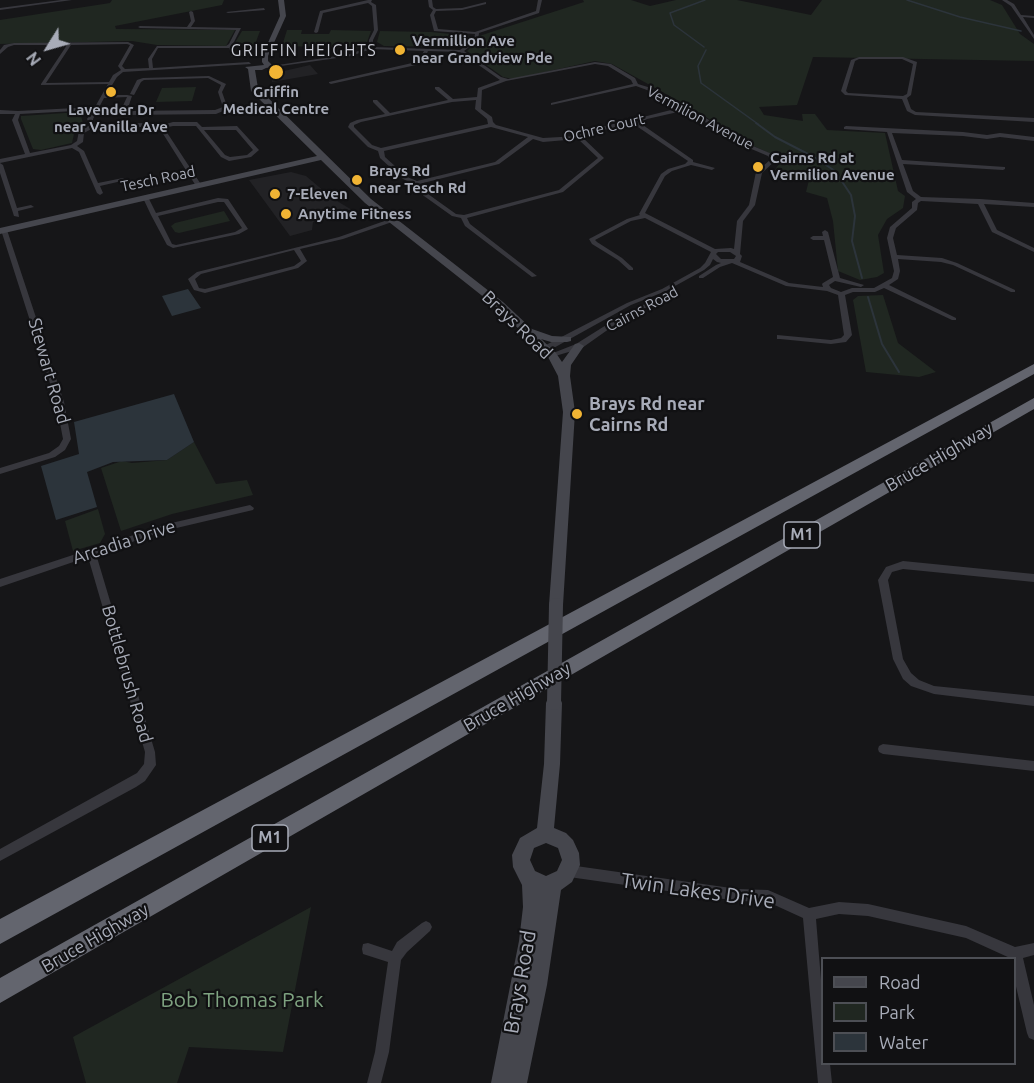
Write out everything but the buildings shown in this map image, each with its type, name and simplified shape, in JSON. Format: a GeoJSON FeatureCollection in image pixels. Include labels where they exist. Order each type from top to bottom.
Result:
{"type":"FeatureCollection","features":[{"type":"Feature","properties":{"kind":"highway","name":"Bruce Highway"},"geometry":{"type":"LineString","coordinates":[[0,932],[1034,368]]}},
{"type":"Feature","properties":{"kind":"highway","name":"Bruce Highway"},"geometry":{"type":"LineString","coordinates":[[0,992],[1034,403]]}},
{"type":"Feature","properties":{"kind":"main road"},"geometry":{"type":"LineString","coordinates":[[258,91],[260,75],[266,65],[265,56],[283,16],[281,0]]}},
{"type":"Feature","properties":{"kind":"main road"},"geometry":{"type":"LineString","coordinates":[[251,65],[270,44]]}},
{"type":"Feature","properties":{"kind":"main road"},"geometry":{"type":"LineString","coordinates":[[251,65],[266,65]]}},
{"type":"Feature","properties":{"kind":"main road","name":"Brays Road"},"geometry":{"type":"LineString","coordinates":[[251,65],[254,78],[253,87],[322,157],[368,201],[529,330],[550,351],[564,376],[569,412],[556,605],[552,764],[545,835]]}},
{"type":"Feature","properties":{"kind":"main road","name":"Tesch Road"},"geometry":{"type":"LineString","coordinates":[[2,230],[322,157]]}},
{"type":"Feature","properties":{"kind":"main road"},"geometry":{"type":"LineString","coordinates":[[529,330],[551,339],[567,339]]}},
{"type":"Feature","properties":{"kind":"main road"},"geometry":{"type":"LineString","coordinates":[[564,376],[565,365],[579,346]]}},
{"type":"Feature","properties":{"kind":"main road"},"geometry":{"type":"LineString","coordinates":[[545,835],[561,840],[567,847],[571,863],[569,871],[560,882],[553,885],[531,881],[521,868],[521,852],[530,839],[545,835]]}},
{"type":"Feature","properties":{"kind":"main road","name":"Brays Road"},"geometry":{"type":"LineString","coordinates":[[501,1083],[529,941],[532,907],[531,881]]}},
{"type":"Feature","properties":{"kind":"main road","name":"Brays Road"},"geometry":{"type":"LineString","coordinates":[[517,1083],[537,985],[553,885]]}},
{"type":"Feature","properties":{"kind":"street"},"geometry":{"type":"LineString","coordinates":[[0,9],[70,0]]}},
{"type":"Feature","properties":{"kind":"street"},"geometry":{"type":"LineString","coordinates":[[430,0],[431,7],[435,10],[462,9],[486,3]]}},
{"type":"Feature","properties":{"kind":"street"},"geometry":{"type":"LineString","coordinates":[[435,10],[432,15],[436,30],[475,33],[537,12],[540,0]]}},
{"type":"Feature","properties":{"kind":"street"},"geometry":{"type":"LineString","coordinates":[[1004,0],[1013,5],[1034,38]]}},
{"type":"Feature","properties":{"kind":"street"},"geometry":{"type":"LineString","coordinates":[[316,32],[321,12],[369,1],[374,5],[376,30],[371,40],[371,48]]}},
{"type":"Feature","properties":{"kind":"street"},"geometry":{"type":"LineString","coordinates":[[224,28],[229,20],[228,9],[264,9]]}},
{"type":"Feature","properties":{"kind":"street"},"geometry":{"type":"LineString","coordinates":[[189,27],[193,21],[191,12]]}},
{"type":"Feature","properties":{"kind":"street"},"geometry":{"type":"LineString","coordinates":[[1020,16],[1034,17]]}},
{"type":"Feature","properties":{"kind":"street"},"geometry":{"type":"LineString","coordinates":[[154,19],[154,27]]}},
{"type":"Feature","properties":{"kind":"street"},"geometry":{"type":"LineString","coordinates":[[141,27],[239,29],[229,46]]}},
{"type":"Feature","properties":{"kind":"street"},"geometry":{"type":"LineString","coordinates":[[461,51],[476,39],[475,33]]}},
{"type":"Feature","properties":{"kind":"street"},"geometry":{"type":"LineString","coordinates":[[70,43],[43,80],[43,84],[111,83]]}},
{"type":"Feature","properties":{"kind":"street"},"geometry":{"type":"LineString","coordinates":[[0,53],[6,46],[14,44],[130,43],[131,46],[120,66],[124,71]]}},
{"type":"Feature","properties":{"kind":"street"},"geometry":{"type":"LineString","coordinates":[[193,46],[193,56]]}},
{"type":"Feature","properties":{"kind":"street"},"geometry":{"type":"LineString","coordinates":[[151,69],[150,59],[157,47],[229,46]]}},
{"type":"Feature","properties":{"kind":"street"},"geometry":{"type":"LineString","coordinates":[[229,46],[234,56]]}},
{"type":"Feature","properties":{"kind":"street"},"geometry":{"type":"LineString","coordinates":[[266,65],[290,64],[351,55],[371,48],[461,51],[504,80]]}},
{"type":"Feature","properties":{"kind":"street"},"geometry":{"type":"LineString","coordinates":[[331,83],[414,64],[422,59],[427,49]]}},
{"type":"Feature","properties":{"kind":"street"},"geometry":{"type":"LineString","coordinates":[[903,58],[915,63],[909,95],[904,98],[851,95],[843,91],[853,60],[903,58]]}},
{"type":"Feature","properties":{"kind":"street","name":"Vermilion Avenue"},"geometry":{"type":"LineString","coordinates":[[504,80],[516,80],[603,63],[633,79],[636,85],[649,89],[675,104],[678,110],[694,113],[744,144],[770,155],[772,162],[761,168],[755,180],[752,206],[740,222],[740,239]]}},
{"type":"Feature","properties":{"kind":"street"},"geometry":{"type":"LineString","coordinates":[[95,125],[90,121],[96,108],[116,75],[124,71],[251,65]]}},
{"type":"Feature","properties":{"kind":"street"},"geometry":{"type":"LineString","coordinates":[[209,77],[224,84],[220,92],[226,107],[216,112],[125,113],[130,96],[143,79],[209,77]]}},
{"type":"Feature","properties":{"kind":"street"},"geometry":{"type":"LineString","coordinates":[[478,98],[452,101],[389,115],[352,124],[351,127],[370,146],[381,150],[491,125],[490,118],[478,109],[478,98],[481,88],[504,80]]}},
{"type":"Feature","properties":{"kind":"street"},"geometry":{"type":"LineString","coordinates":[[553,104],[636,85]]}},
{"type":"Feature","properties":{"kind":"street"},"geometry":{"type":"LineString","coordinates":[[437,88],[452,101]]}},
{"type":"Feature","properties":{"kind":"street"},"geometry":{"type":"LineString","coordinates":[[103,97],[130,96]]}},
{"type":"Feature","properties":{"kind":"street"},"geometry":{"type":"LineString","coordinates":[[904,98],[909,110],[915,113],[1034,120]]}},
{"type":"Feature","properties":{"kind":"street"},"geometry":{"type":"LineString","coordinates":[[375,101],[389,115]]}},
{"type":"Feature","properties":{"kind":"street"},"geometry":{"type":"LineString","coordinates":[[0,111],[18,113],[96,108]]}},
{"type":"Feature","properties":{"kind":"street","name":"Ochre Court"},"geometry":{"type":"LineString","coordinates":[[491,125],[547,140],[579,137],[588,132],[618,124],[636,123],[645,118],[678,110]]}},
{"type":"Feature","properties":{"kind":"street"},"geometry":{"type":"LineString","coordinates":[[18,113],[15,120],[28,156]]}},
{"type":"Feature","properties":{"kind":"street"},"geometry":{"type":"LineString","coordinates":[[31,207],[16,213],[0,163],[73,146],[80,142],[81,132],[95,125],[160,127],[194,123],[205,131],[227,159],[248,156],[256,150],[238,129],[205,131]]}},
{"type":"Feature","properties":{"kind":"street"},"geometry":{"type":"LineString","coordinates":[[636,123],[688,158],[691,163]]}},
{"type":"Feature","properties":{"kind":"street"},"geometry":{"type":"LineString","coordinates":[[160,127],[199,186]]}},
{"type":"Feature","properties":{"kind":"street"},"geometry":{"type":"LineString","coordinates":[[846,128],[1034,139]]}},
{"type":"Feature","properties":{"kind":"street"},"geometry":{"type":"LineString","coordinates":[[889,131],[910,192],[920,199],[1034,205]]}},
{"type":"Feature","properties":{"kind":"street"},"geometry":{"type":"LineString","coordinates":[[381,150],[382,157],[405,178],[416,183],[497,163],[532,137]]}},
{"type":"Feature","properties":{"kind":"street"},"geometry":{"type":"LineString","coordinates":[[416,183],[419,190],[448,212],[464,217],[561,191],[601,158],[579,137]]}},
{"type":"Feature","properties":{"kind":"street"},"geometry":{"type":"LineString","coordinates":[[73,146],[81,151],[100,193]]}},
{"type":"Feature","properties":{"kind":"street"},"geometry":{"type":"LineString","coordinates":[[900,162],[1003,168]]}},
{"type":"Feature","properties":{"kind":"street"},"geometry":{"type":"LineString","coordinates":[[644,216],[643,211],[663,175],[691,163],[712,168]]}},
{"type":"Feature","properties":{"kind":"street"},"geometry":{"type":"LineString","coordinates":[[97,185],[123,180]]}},
{"type":"Feature","properties":{"kind":"street"},"geometry":{"type":"LineString","coordinates":[[146,198],[154,215],[170,245],[175,247],[240,232],[245,228],[224,200],[154,215]]}},
{"type":"Feature","properties":{"kind":"street"},"geometry":{"type":"LineString","coordinates":[[813,238],[826,235],[837,279],[851,287],[875,290],[895,279],[897,271],[890,238],[893,227],[915,209],[915,202],[920,199]]}},
{"type":"Feature","properties":{"kind":"street"},"geometry":{"type":"LineString","coordinates":[[980,201],[994,231],[1034,250]]}},
{"type":"Feature","properties":{"kind":"street"},"geometry":{"type":"LineString","coordinates":[[631,269],[620,259],[594,243],[592,239],[629,220],[644,216],[714,253],[719,261],[735,258]]}},
{"type":"Feature","properties":{"kind":"street"},"geometry":{"type":"LineString","coordinates":[[464,217],[467,225],[534,276]]}},
{"type":"Feature","properties":{"kind":"street"},"geometry":{"type":"LineString","coordinates":[[296,249],[304,261],[296,267],[206,291],[196,289],[191,279],[199,273],[296,249],[341,238],[393,220]]}},
{"type":"Feature","properties":{"kind":"street","name":"Stewart Road"},"geometry":{"type":"LineString","coordinates":[[0,471],[52,454],[62,448],[67,439],[60,402],[2,230]]}},
{"type":"Feature","properties":{"kind":"street"},"geometry":{"type":"LineString","coordinates":[[714,253],[740,239]]}},
{"type":"Feature","properties":{"kind":"street"},"geometry":{"type":"LineString","coordinates":[[735,258],[740,239]]}},
{"type":"Feature","properties":{"kind":"street"},"geometry":{"type":"LineString","coordinates":[[723,249],[783,284],[827,286],[841,294]]}},
{"type":"Feature","properties":{"kind":"street","name":"Cairns Road"},"geometry":{"type":"LineString","coordinates":[[550,351],[629,304],[685,279],[708,264],[714,253]]}},
{"type":"Feature","properties":{"kind":"street"},"geometry":{"type":"LineString","coordinates":[[893,257],[942,260],[1013,291]]}},
{"type":"Feature","properties":{"kind":"street","name":"Cairns Road"},"geometry":{"type":"LineString","coordinates":[[550,351],[579,346],[621,318],[735,258]]}},
{"type":"Feature","properties":{"kind":"street"},"geometry":{"type":"LineString","coordinates":[[827,286],[837,279]]}},
{"type":"Feature","properties":{"kind":"street"},"geometry":{"type":"LineString","coordinates":[[887,284],[954,319]]}},
{"type":"Feature","properties":{"kind":"street"},"geometry":{"type":"LineString","coordinates":[[841,294],[851,287]]}},
{"type":"Feature","properties":{"kind":"street"},"geometry":{"type":"LineString","coordinates":[[780,337],[831,342],[843,340],[848,335],[841,294]]}},
{"type":"Feature","properties":{"kind":"street","name":"Arcadia Drive"},"geometry":{"type":"LineString","coordinates":[[0,584],[167,527],[250,508]]}},
{"type":"Feature","properties":{"kind":"street","name":"Bottlebrush Road"},"geometry":{"type":"LineString","coordinates":[[0,855],[132,783],[145,774],[150,765],[150,752],[91,552]]}},
{"type":"Feature","properties":{"kind":"street"},"geometry":{"type":"LineString","coordinates":[[1034,578],[903,565],[890,569],[883,580],[901,667],[915,683],[934,690],[1034,701]]}},
{"type":"Feature","properties":{"kind":"street"},"geometry":{"type":"LineString","coordinates":[[883,749],[1034,766]]}},
{"type":"Feature","properties":{"kind":"street","name":"Twin Lakes Drive"},"geometry":{"type":"LineString","coordinates":[[569,871],[718,892],[768,896],[809,914]]}},
{"type":"Feature","properties":{"kind":"street"},"geometry":{"type":"LineString","coordinates":[[821,1041],[809,914],[839,908],[868,910],[966,932],[1015,953],[1034,949]]}},
{"type":"Feature","properties":{"kind":"street"},"geometry":{"type":"LineString","coordinates":[[374,1083],[382,1052],[394,958],[402,947],[426,927]]}},
{"type":"Feature","properties":{"kind":"street"},"geometry":{"type":"LineString","coordinates":[[368,949],[394,958]]}},
{"type":"Feature","properties":{"kind":"street"},"geometry":{"type":"LineString","coordinates":[[1015,953],[1016,957]]}},
{"type":"Feature","properties":{"kind":"street"},"geometry":{"type":"LineString","coordinates":[[1016,957],[1034,1033]]}},
{"type":"Feature","properties":{"kind":"street"},"geometry":{"type":"LineString","coordinates":[[823,1065],[825,1083]]}},
{"type":"Feature","properties":{"kind":"shaded area"},"geometry":{"type":"Polygon","coordinates":[[[310,65],[318,74],[272,82],[271,74],[310,65]]]}},
{"type":"Feature","properties":{"kind":"shaded area"},"geometry":{"type":"Polygon","coordinates":[[[291,172],[306,176],[332,198],[357,213],[313,222],[312,230],[290,236],[249,180],[291,172]]]}},
{"type":"Feature","properties":{"kind":"green space"},"geometry":{"type":"Polygon","coordinates":[[[112,0],[224,0],[222,5],[115,26],[116,29],[235,30],[226,46],[157,45],[132,41],[0,44],[0,20],[110,3],[112,0]]]}},
{"type":"Feature","properties":{"kind":"green space"},"geometry":{"type":"Polygon","coordinates":[[[583,0],[631,0],[650,6],[676,0],[737,0],[811,15],[822,0],[990,0],[1002,5],[1020,34],[1034,44],[1034,61],[813,57],[797,105],[759,107],[764,115],[803,121],[802,114],[815,114],[827,130],[885,133],[898,191],[905,196],[903,208],[887,219],[878,235],[884,273],[877,277],[860,280],[838,271],[833,221],[827,198],[806,192],[810,176],[775,170],[782,159],[749,144],[693,109],[612,64],[595,61],[513,79],[503,77],[467,51],[480,39],[479,36],[584,2],[583,0]]]}},
{"type":"Feature","properties":{"kind":"green space"},"geometry":{"type":"Polygon","coordinates":[[[287,30],[302,30],[301,34],[329,34],[331,30],[371,31],[365,48],[282,46],[287,30]]]}},
{"type":"Feature","properties":{"kind":"green space"},"geometry":{"type":"Polygon","coordinates":[[[242,31],[260,31],[254,47],[233,46],[242,31]]]}},
{"type":"Feature","properties":{"kind":"green space"},"geometry":{"type":"Polygon","coordinates":[[[380,31],[431,32],[470,36],[459,47],[384,46],[377,42],[380,31]]]}},
{"type":"Feature","properties":{"kind":"green space"},"geometry":{"type":"Polygon","coordinates":[[[196,87],[192,101],[156,102],[162,88],[196,87]]]}},
{"type":"Feature","properties":{"kind":"green space"},"geometry":{"type":"Polygon","coordinates":[[[80,112],[84,127],[74,134],[72,143],[41,150],[33,149],[21,116],[80,112]]]}},
{"type":"Feature","properties":{"kind":"green space"},"geometry":{"type":"Polygon","coordinates":[[[224,211],[230,221],[179,233],[175,232],[171,226],[175,223],[224,211]]]}},
{"type":"Feature","properties":{"kind":"green space"},"geometry":{"type":"Polygon","coordinates":[[[883,295],[898,343],[936,372],[919,377],[866,372],[853,300],[858,296],[883,295]]]}},
{"type":"Feature","properties":{"kind":"green space"},"geometry":{"type":"Polygon","coordinates":[[[194,442],[216,484],[247,480],[253,495],[172,514],[121,531],[101,468],[122,461],[132,463],[167,460],[194,442]]]}},
{"type":"Feature","properties":{"kind":"green space"},"geometry":{"type":"Polygon","coordinates":[[[98,509],[105,534],[100,543],[73,551],[65,521],[98,509]]]}},
{"type":"Feature","properties":{"kind":"green space","name":"Bob Thomas Park"},"geometry":{"type":"Polygon","coordinates":[[[311,907],[283,1052],[189,1047],[177,1083],[86,1083],[73,1037],[311,907]]]}},
{"type":"Feature","properties":{"kind":"water"},"geometry":{"type":"Polygon","coordinates":[[[188,289],[201,308],[172,316],[162,296],[188,289]]]}},
{"type":"Feature","properties":{"kind":"water"},"geometry":{"type":"Polygon","coordinates":[[[174,394],[194,442],[167,460],[113,462],[87,472],[97,507],[56,520],[41,466],[79,454],[74,422],[174,394]]]}},
{"type":"Feature","properties":{"kind":"waterway"},"geometry":{"type":"LineString","coordinates":[[704,47],[674,25],[670,13],[705,0]]}},
{"type":"Feature","properties":{"kind":"waterway"},"geometry":{"type":"LineString","coordinates":[[907,0],[960,17],[1021,31]]}},
{"type":"Feature","properties":{"kind":"waterway"},"geometry":{"type":"LineString","coordinates":[[706,50],[698,66],[701,83],[758,124]]}},
{"type":"Feature","properties":{"kind":"waterway"},"geometry":{"type":"LineString","coordinates":[[756,123],[775,137],[810,155]]}},
{"type":"Feature","properties":{"kind":"waterway"},"geometry":{"type":"LineString","coordinates":[[814,157],[835,171],[851,195],[855,216],[852,241],[862,278]]}},
{"type":"Feature","properties":{"kind":"waterway"},"geometry":{"type":"LineString","coordinates":[[868,297],[882,344],[899,372]]}},
{"type":"Feature","properties":{"kind":"place","name":"Vermillion Ave near Grandview Pde"},"geometry":{"type":"Point","coordinates":[400,50]}},
{"type":"Feature","properties":{"kind":"place","name":"Griffin Medical Centre"},"geometry":{"type":"Point","coordinates":[276,72]}},
{"type":"Feature","properties":{"kind":"place","name":"Lavender Dr near Vanilla Ave"},"geometry":{"type":"Point","coordinates":[111,92]}},
{"type":"Feature","properties":{"kind":"place","name":"Cairns Rd at Vermilion Avenue"},"geometry":{"type":"Point","coordinates":[758,167]}},
{"type":"Feature","properties":{"kind":"place","name":"Brays Rd near Tesch Rd"},"geometry":{"type":"Point","coordinates":[357,180]}},
{"type":"Feature","properties":{"kind":"place","name":"7-Eleven"},"geometry":{"type":"Point","coordinates":[275,194]}},
{"type":"Feature","properties":{"kind":"place","name":"Anytime Fitness"},"geometry":{"type":"Point","coordinates":[286,214]}},
{"type":"Feature","properties":{"kind":"place","name":"Brays Rd near Cairns Rd"},"geometry":{"type":"Point","coordinates":[577,414]}},
{"type":"Feature","properties":{"kind":"district","name":"GRIFFIN HEIGHTS"},"geometry":{"type":"Point","coordinates":[304,51]}}]}
